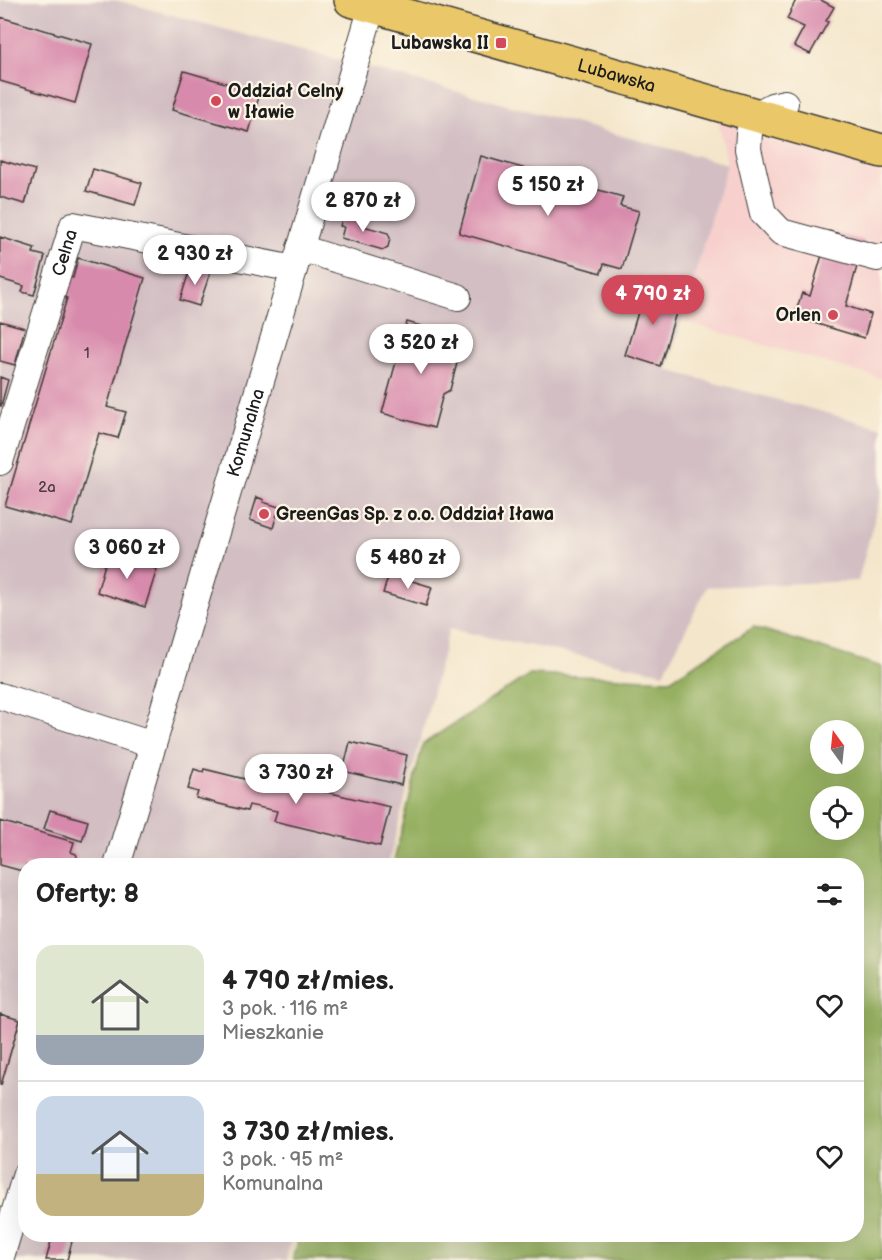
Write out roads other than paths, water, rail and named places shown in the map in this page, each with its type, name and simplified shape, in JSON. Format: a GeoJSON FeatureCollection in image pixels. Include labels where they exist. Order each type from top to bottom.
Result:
{"type":"FeatureCollection","features":[{"type":"Feature","properties":{"kind":"main road","name":"Lubawska"},"geometry":{"type":"LineString","coordinates":[[425,0],[882,130]]}},
{"type":"Feature","properties":{"kind":"main road","name":"Lubawska"},"geometry":{"type":"LineString","coordinates":[[366,2],[882,151]]}},
{"type":"Feature","properties":{"kind":"street","name":"Komunalna"},"geometry":{"type":"LineString","coordinates":[[119,858],[297,258],[366,2]]}},
{"type":"Feature","properties":{"kind":"street"},"geometry":{"type":"LineString","coordinates":[[785,103],[772,106],[755,116],[749,133],[748,148],[763,213],[781,232],[877,258],[882,257]]}},
{"type":"Feature","properties":{"kind":"street","name":"Celna"},"geometry":{"type":"LineString","coordinates":[[0,462],[73,225],[297,258]]}},
{"type":"Feature","properties":{"kind":"street"},"geometry":{"type":"LineString","coordinates":[[297,258],[458,297]]}},
{"type":"Feature","properties":{"kind":"street"},"geometry":{"type":"LineString","coordinates":[[0,696],[153,745]]}},
{"type":"Feature","properties":{"kind":"street"},"geometry":{"type":"LineString","coordinates":[[0,1260],[18,1200]]}},
{"type":"Feature","properties":{"kind":"place","name":"Lubawska II"},"geometry":{"type":"Point","coordinates":[501,43]}},
{"type":"Feature","properties":{"kind":"place","name":"Oddział Celny w Iławie"},"geometry":{"type":"Point","coordinates":[216,101]}},
{"type":"Feature","properties":{"kind":"place","name":"Orlen"},"geometry":{"type":"Point","coordinates":[833,315]}},
{"type":"Feature","properties":{"kind":"place","name":"GreenGas Sp. z o.o. Oddział Iława"},"geometry":{"type":"Point","coordinates":[264,514]}}]}
